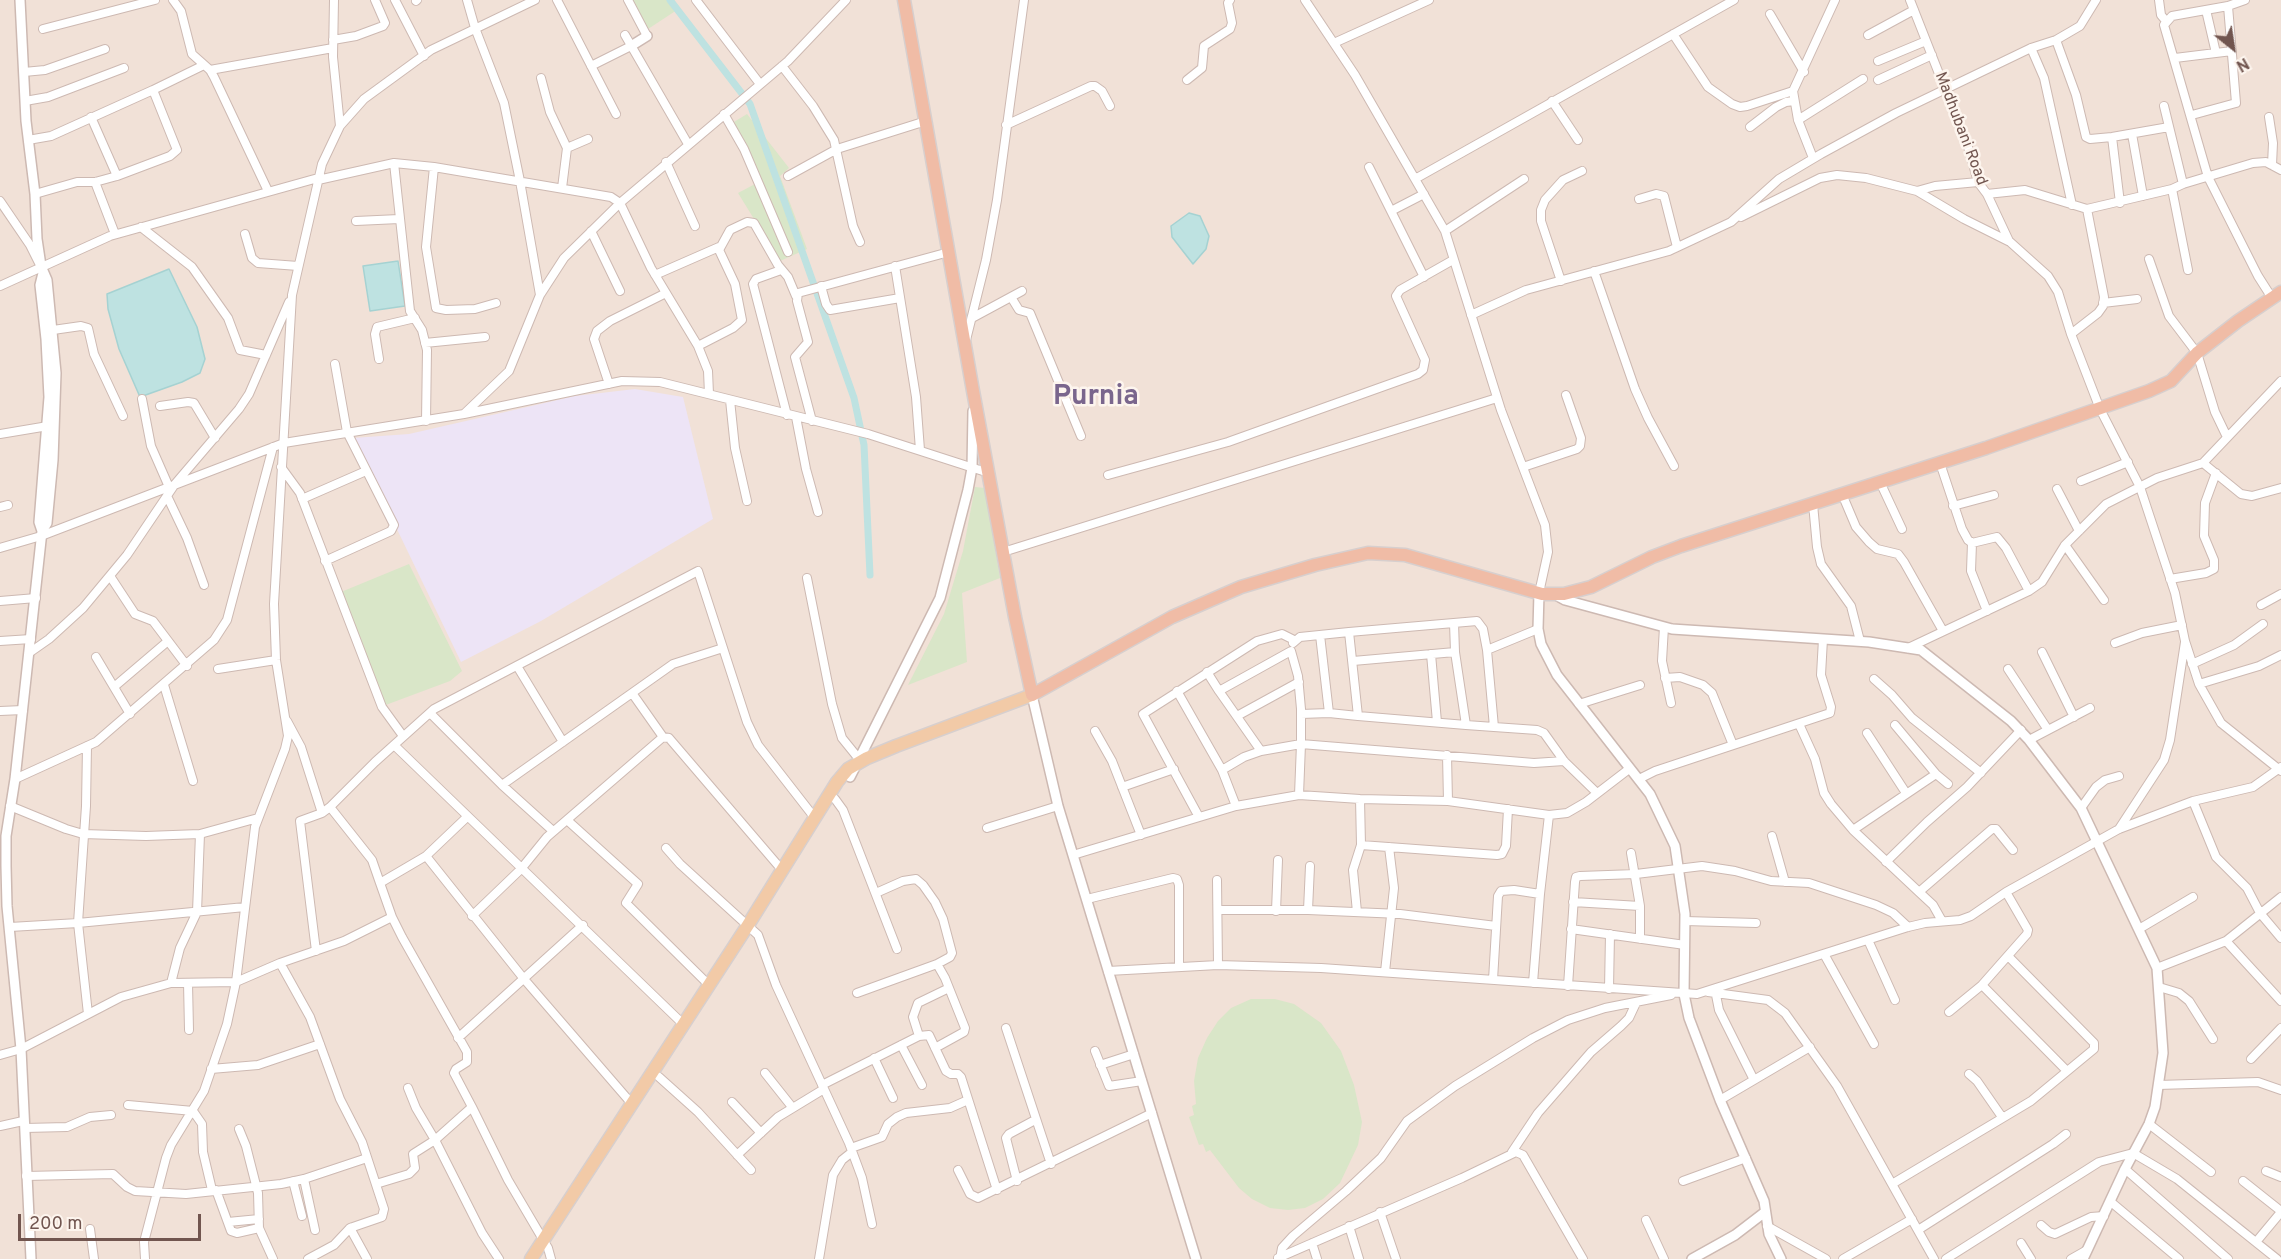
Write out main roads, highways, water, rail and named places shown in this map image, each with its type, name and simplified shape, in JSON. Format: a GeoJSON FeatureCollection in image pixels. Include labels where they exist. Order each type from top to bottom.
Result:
{"type":"FeatureCollection","features":[{"type":"Feature","properties":{"kind":"highway"},"geometry":{"type":"LineString","coordinates":[[904,0],[988,473],[1032,695],[1172,617],[1241,587],[1368,552],[1405,555],[1539,593],[1564,594],[1591,587],[1652,557],[1940,463],[2149,391],[2170,381],[2197,353],[2276,295]]}},
{"type":"Feature","properties":{"kind":"main road"},"geometry":{"type":"LineString","coordinates":[[531,1259],[547,1249],[632,1104],[709,985],[751,928],[782,870],[837,782],[848,769],[861,760],[1032,695]]}},
{"type":"Feature","properties":{"kind":"main road"},"geometry":{"type":"LineString","coordinates":[[540,1259],[861,760]]}},
{"type":"Feature","properties":{"kind":"water"},"geometry":{"type":"Polygon","coordinates":[[[1189,213],[1200,216],[1209,236],[1206,249],[1193,264],[1172,237],[1171,226],[1189,213]]]}},
{"type":"Feature","properties":{"kind":"water"},"geometry":{"type":"Polygon","coordinates":[[[398,261],[405,306],[370,311],[363,266],[398,261]]]}},
{"type":"Feature","properties":{"kind":"water"},"geometry":{"type":"Polygon","coordinates":[[[169,269],[197,327],[205,359],[200,373],[140,397],[119,349],[108,309],[107,294],[169,269]]]}},
{"type":"Feature","properties":{"kind":"waterway"},"geometry":{"type":"LineString","coordinates":[[670,0],[750,104],[854,398],[864,445],[870,575]]}},
{"type":"Feature","properties":{"kind":"district","name":"Purnia"},"geometry":{"type":"Point","coordinates":[1096,398]}}]}
